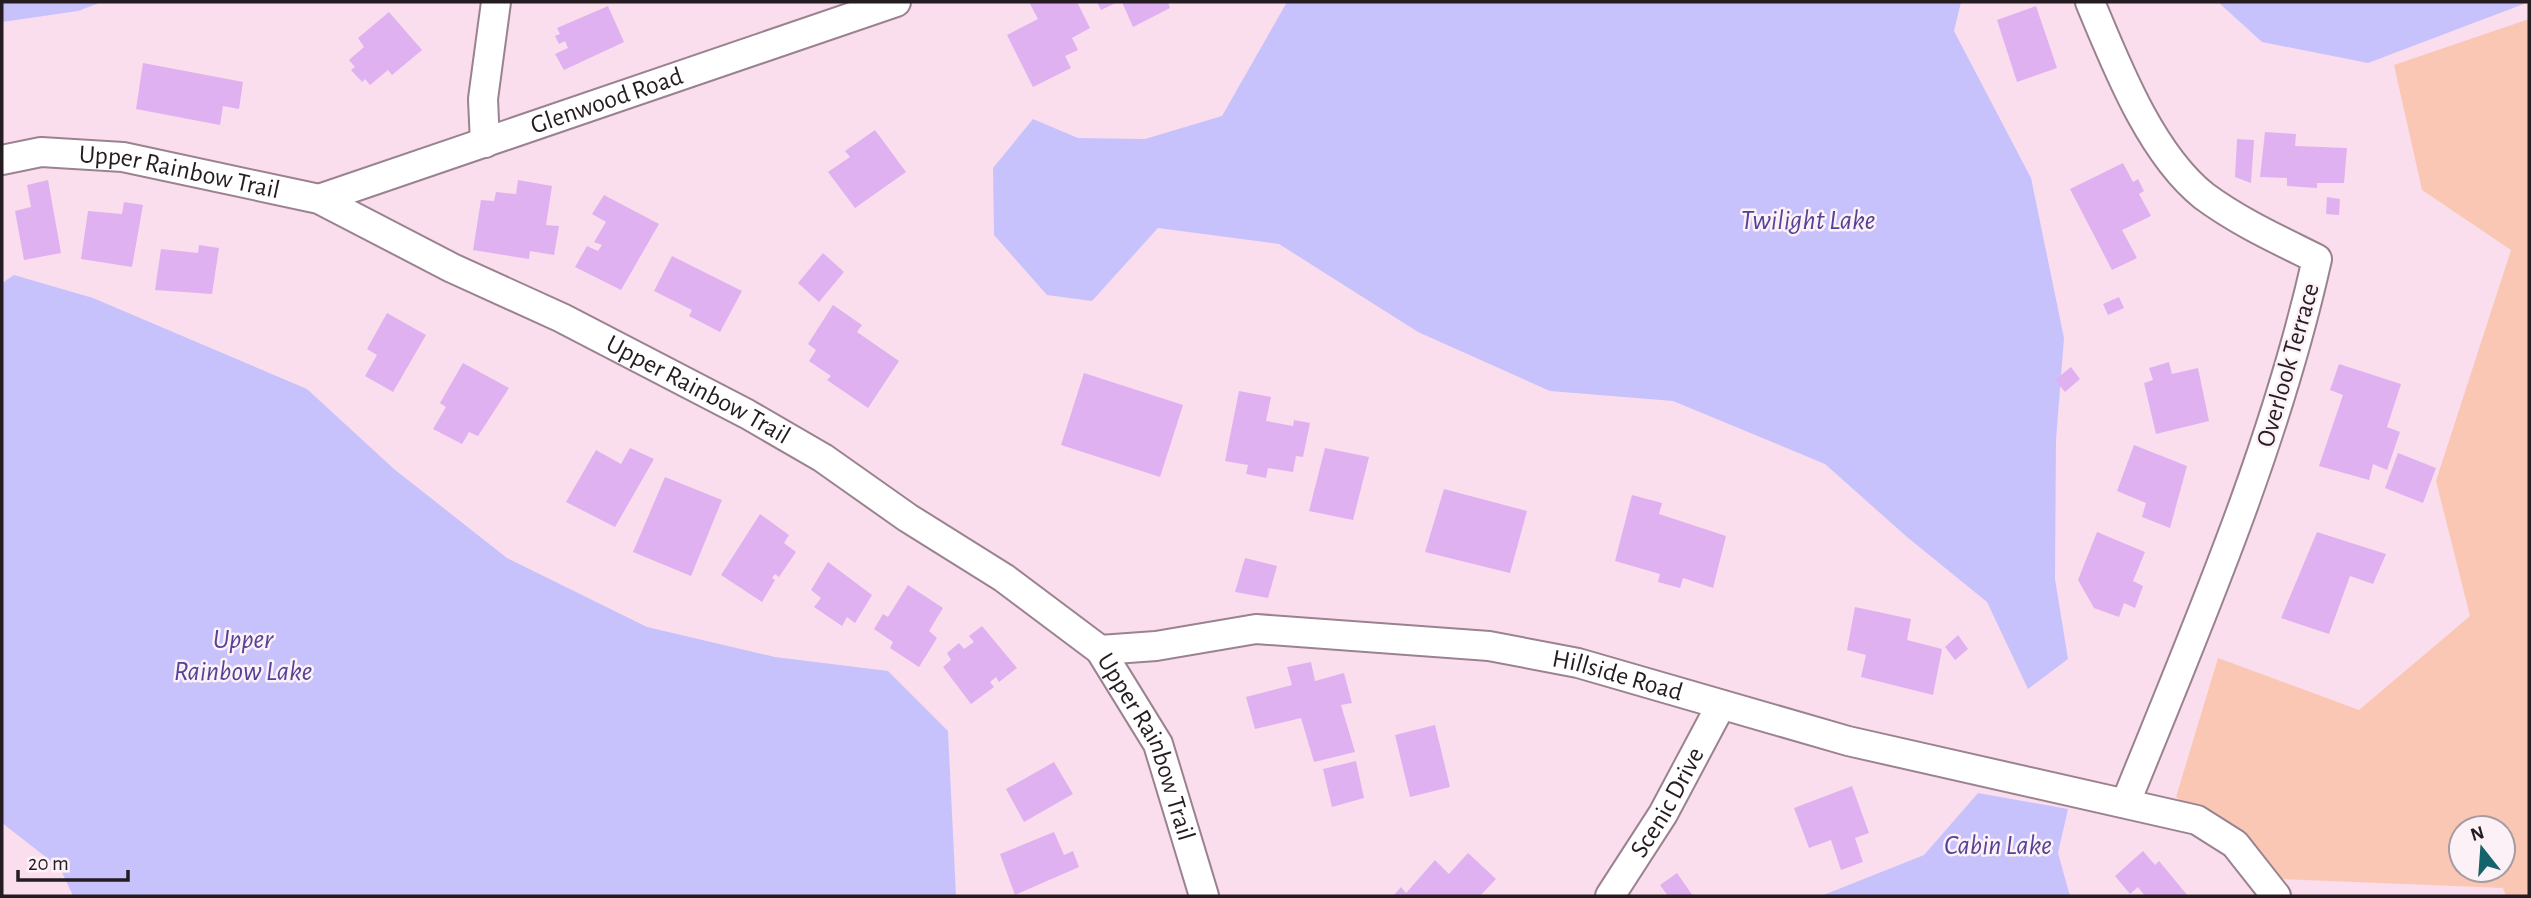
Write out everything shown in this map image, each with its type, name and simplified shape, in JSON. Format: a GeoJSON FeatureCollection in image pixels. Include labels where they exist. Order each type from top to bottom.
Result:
{"type":"FeatureCollection","features":[{"type":"Feature","properties":{"kind":"street"},"geometry":{"type":"LineString","coordinates":[[485,143],[483,99],[496,2]]}},
{"type":"Feature","properties":{"kind":"street","name":"Glenwood Road"},"geometry":{"type":"LineString","coordinates":[[319,199],[896,2]]}},
{"type":"Feature","properties":{"kind":"street","name":"Overlook Terrace"},"geometry":{"type":"LineString","coordinates":[[2090,2],[2112,54],[2170,161],[2203,195],[2249,225],[2317,259],[2302,329],[2243,514],[2126,802]]}},
{"type":"Feature","properties":{"kind":"street","name":"Upper Rainbow Trail"},"geometry":{"type":"LineString","coordinates":[[2,160],[41,152],[123,157],[319,199],[452,268],[562,318],[758,420],[822,458],[908,518],[1004,579],[1100,650],[1158,744],[1204,896]]}},
{"type":"Feature","properties":{"kind":"street","name":"Hillside Road"},"geometry":{"type":"LineString","coordinates":[[1100,650],[1156,646],[1256,629],[1489,646],[1578,663],[1848,741],[2126,802]]}},
{"type":"Feature","properties":{"kind":"street","name":"Scenic Drive"},"geometry":{"type":"LineString","coordinates":[[1610,896],[1663,814],[1721,705]]}},
{"type":"Feature","properties":{"kind":"street"},"geometry":{"type":"LineString","coordinates":[[2126,802],[2197,820],[2235,844],[2276,896]]}},
{"type":"Feature","properties":{"kind":"shaded area"},"geometry":{"type":"Polygon","coordinates":[[[2529,19],[2529,896],[2506,896],[2503,888],[2279,879],[2176,797],[2218,658],[2359,710],[2470,616],[2436,481],[2511,250],[2422,190],[2394,65],[2529,19]]]}},
{"type":"Feature","properties":{"kind":"water"},"geometry":{"type":"Polygon","coordinates":[[[2,2],[102,2],[78,11],[2,22],[2,2]]]}},
{"type":"Feature","properties":{"kind":"water","name":"Twilight Lake"},"geometry":{"type":"Polygon","coordinates":[[[1287,2],[1961,2],[1954,31],[2031,178],[2064,338],[2056,440],[2055,579],[2068,659],[2028,689],[1987,602],[1907,537],[1825,464],[1673,401],[1550,391],[1418,332],[1279,244],[1158,228],[1092,301],[1047,295],[994,235],[993,168],[1033,119],[1078,138],[1145,139],[1222,116],[1287,2]]]}},
{"type":"Feature","properties":{"kind":"water"},"geometry":{"type":"Polygon","coordinates":[[[2218,2],[2529,2],[2368,63],[2262,42],[2218,2]]]}},
{"type":"Feature","properties":{"kind":"water","name":"Upper Rainbow Lake"},"geometry":{"type":"Polygon","coordinates":[[[14,275],[93,298],[307,389],[394,469],[507,558],[647,627],[775,657],[888,671],[948,731],[956,896],[73,896],[60,868],[2,823],[2,283],[14,275]]]}},
{"type":"Feature","properties":{"kind":"water","name":"Cabin Lake"},"geometry":{"type":"Polygon","coordinates":[[[1978,793],[2068,809],[2058,853],[2070,896],[1821,896],[1924,855],[1978,793]]]}},
{"type":"Feature","properties":{"kind":"building"},"geometry":{"type":"Polygon","coordinates":[[[1029,2],[1077,2],[1090,28],[1072,38],[1078,50],[1065,56],[1071,68],[1033,87],[1007,35],[1038,19],[1029,2]]]}},
{"type":"Feature","properties":{"kind":"building"},"geometry":{"type":"Polygon","coordinates":[[[1097,2],[1118,2],[1101,10],[1097,2]]]}},
{"type":"Feature","properties":{"kind":"building"},"geometry":{"type":"Polygon","coordinates":[[[1122,2],[1168,2],[1170,8],[1133,27],[1122,2]]]}},
{"type":"Feature","properties":{"kind":"building"},"geometry":{"type":"Polygon","coordinates":[[[608,6],[624,42],[564,70],[555,54],[568,48],[565,41],[559,44],[555,36],[560,34],[557,28],[608,6]]]}},
{"type":"Feature","properties":{"kind":"building"},"geometry":{"type":"Polygon","coordinates":[[[2036,6],[2057,68],[2017,82],[1997,20],[2036,6]]]}},
{"type":"Feature","properties":{"kind":"building"},"geometry":{"type":"Polygon","coordinates":[[[389,12],[422,50],[392,75],[388,70],[370,85],[365,79],[362,82],[351,70],[355,67],[349,60],[364,47],[358,38],[389,12]]]}},
{"type":"Feature","properties":{"kind":"building"},"geometry":{"type":"Polygon","coordinates":[[[143,63],[243,82],[239,109],[223,106],[220,125],[136,109],[143,63]]]}},
{"type":"Feature","properties":{"kind":"building"},"geometry":{"type":"Polygon","coordinates":[[[875,130],[906,172],[855,208],[828,172],[850,157],[845,151],[875,130]]]}},
{"type":"Feature","properties":{"kind":"building"},"geometry":{"type":"Polygon","coordinates":[[[2265,132],[2296,134],[2295,146],[2347,148],[2344,183],[2317,183],[2317,188],[2287,186],[2287,178],[2260,177],[2265,132]]]}},
{"type":"Feature","properties":{"kind":"building"},"geometry":{"type":"Polygon","coordinates":[[[2237,139],[2254,140],[2251,183],[2235,177],[2237,139]]]}},
{"type":"Feature","properties":{"kind":"building"},"geometry":{"type":"Polygon","coordinates":[[[2123,163],[2133,182],[2138,179],[2144,191],[2139,194],[2151,216],[2122,230],[2137,258],[2112,270],[2070,189],[2123,163]]]}},
{"type":"Feature","properties":{"kind":"building"},"geometry":{"type":"Polygon","coordinates":[[[48,180],[61,253],[24,260],[15,211],[31,207],[27,185],[48,180]]]}},
{"type":"Feature","properties":{"kind":"building"},"geometry":{"type":"Polygon","coordinates":[[[518,180],[552,186],[546,225],[559,226],[554,255],[530,251],[529,259],[473,250],[481,200],[494,201],[496,192],[516,194],[518,180]]]}},
{"type":"Feature","properties":{"kind":"building"},"geometry":{"type":"Polygon","coordinates":[[[604,195],[659,224],[621,290],[575,267],[587,246],[598,251],[602,245],[594,242],[606,222],[592,214],[604,195]]]}},
{"type":"Feature","properties":{"kind":"building"},"geometry":{"type":"Polygon","coordinates":[[[2327,197],[2340,199],[2339,215],[2326,214],[2327,197]]]}},
{"type":"Feature","properties":{"kind":"building"},"geometry":{"type":"Polygon","coordinates":[[[124,202],[143,205],[132,267],[81,259],[88,211],[122,214],[124,202]]]}},
{"type":"Feature","properties":{"kind":"building"},"geometry":{"type":"Polygon","coordinates":[[[199,245],[219,248],[212,294],[155,290],[161,249],[198,253],[199,245]]]}},
{"type":"Feature","properties":{"kind":"building"},"geometry":{"type":"Polygon","coordinates":[[[823,253],[844,272],[819,302],[798,283],[823,253]]]}},
{"type":"Feature","properties":{"kind":"building"},"geometry":{"type":"Polygon","coordinates":[[[672,256],[742,291],[720,332],[689,316],[692,310],[654,291],[672,256]]]}},
{"type":"Feature","properties":{"kind":"building"},"geometry":{"type":"Polygon","coordinates":[[[2119,297],[2124,308],[2108,315],[2103,304],[2119,297]]]}},
{"type":"Feature","properties":{"kind":"building"},"geometry":{"type":"Polygon","coordinates":[[[833,305],[862,325],[857,332],[899,361],[868,408],[827,380],[831,376],[809,361],[816,350],[808,344],[833,305]]]}},
{"type":"Feature","properties":{"kind":"building"},"geometry":{"type":"Polygon","coordinates":[[[387,313],[426,335],[393,392],[365,376],[377,355],[367,349],[387,313]]]}},
{"type":"Feature","properties":{"kind":"building"},"geometry":{"type":"Polygon","coordinates":[[[2169,362],[2172,374],[2198,368],[2209,421],[2156,434],[2144,383],[2153,380],[2149,368],[2169,362]]]}},
{"type":"Feature","properties":{"kind":"building"},"geometry":{"type":"Polygon","coordinates":[[[463,363],[509,388],[478,436],[469,432],[462,444],[433,429],[446,407],[440,403],[463,363]]]}},
{"type":"Feature","properties":{"kind":"building"},"geometry":{"type":"Polygon","coordinates":[[[2339,364],[2401,384],[2387,427],[2400,432],[2387,470],[2373,464],[2369,480],[2319,466],[2343,395],[2330,390],[2339,364]]]}},
{"type":"Feature","properties":{"kind":"building"},"geometry":{"type":"Polygon","coordinates":[[[2071,367],[2080,379],[2065,392],[2055,380],[2071,367]]]}},
{"type":"Feature","properties":{"kind":"building"},"geometry":{"type":"Polygon","coordinates":[[[1084,373],[1183,405],[1160,477],[1061,445],[1084,373]]]}},
{"type":"Feature","properties":{"kind":"building"},"geometry":{"type":"Polygon","coordinates":[[[1239,391],[1271,397],[1266,421],[1293,426],[1294,420],[1310,423],[1303,457],[1296,456],[1293,472],[1268,468],[1266,478],[1246,474],[1248,465],[1225,461],[1239,391]]]}},
{"type":"Feature","properties":{"kind":"building"},"geometry":{"type":"Polygon","coordinates":[[[2134,445],[2187,466],[2170,528],[2142,517],[2146,503],[2117,491],[2134,445]]]}},
{"type":"Feature","properties":{"kind":"building"},"geometry":{"type":"Polygon","coordinates":[[[630,448],[654,459],[615,527],[566,502],[596,450],[621,464],[630,448]]]}},
{"type":"Feature","properties":{"kind":"building"},"geometry":{"type":"Polygon","coordinates":[[[1325,448],[1369,457],[1353,520],[1309,511],[1325,448]]]}},
{"type":"Feature","properties":{"kind":"building"},"geometry":{"type":"Polygon","coordinates":[[[2398,453],[2436,468],[2423,503],[2385,488],[2398,453]]]}},
{"type":"Feature","properties":{"kind":"building"},"geometry":{"type":"Polygon","coordinates":[[[665,477],[722,500],[691,576],[633,552],[665,477]]]}},
{"type":"Feature","properties":{"kind":"building"},"geometry":{"type":"Polygon","coordinates":[[[1444,489],[1527,511],[1510,573],[1425,552],[1444,489]]]}},
{"type":"Feature","properties":{"kind":"building"},"geometry":{"type":"Polygon","coordinates":[[[1632,495],[1662,503],[1659,514],[1726,536],[1713,588],[1683,578],[1680,588],[1658,582],[1660,574],[1615,561],[1632,495]]]}},
{"type":"Feature","properties":{"kind":"building"},"geometry":{"type":"Polygon","coordinates":[[[760,514],[789,535],[784,543],[796,552],[779,577],[775,574],[772,578],[775,580],[762,602],[721,575],[760,514]]]}},
{"type":"Feature","properties":{"kind":"building"},"geometry":{"type":"Polygon","coordinates":[[[2097,532],[2145,552],[2133,581],[2143,586],[2135,608],[2124,603],[2119,617],[2094,608],[2078,580],[2097,532]]]}},
{"type":"Feature","properties":{"kind":"building"},"geometry":{"type":"Polygon","coordinates":[[[2317,532],[2386,554],[2373,584],[2350,576],[2329,634],[2281,618],[2317,532]]]}},
{"type":"Feature","properties":{"kind":"building"},"geometry":{"type":"Polygon","coordinates":[[[1245,558],[1277,566],[1268,598],[1235,592],[1245,558]]]}},
{"type":"Feature","properties":{"kind":"building"},"geometry":{"type":"Polygon","coordinates":[[[828,562],[872,595],[855,623],[847,617],[842,626],[814,607],[821,598],[811,590],[828,562]]]}},
{"type":"Feature","properties":{"kind":"building"},"geometry":{"type":"Polygon","coordinates":[[[908,585],[943,608],[929,631],[937,638],[919,667],[890,648],[893,642],[874,629],[883,614],[888,617],[908,585]]]}},
{"type":"Feature","properties":{"kind":"building"},"geometry":{"type":"Polygon","coordinates":[[[1855,607],[1911,619],[1907,640],[1942,649],[1933,695],[1861,677],[1866,655],[1847,650],[1855,607]]]}},
{"type":"Feature","properties":{"kind":"building"},"geometry":{"type":"Polygon","coordinates":[[[982,626],[1017,668],[999,682],[996,677],[990,682],[994,687],[971,704],[943,667],[951,660],[947,653],[959,643],[964,649],[974,642],[969,636],[982,626]]]}},
{"type":"Feature","properties":{"kind":"building"},"geometry":{"type":"Polygon","coordinates":[[[1958,635],[1968,649],[1955,660],[1945,647],[1958,635]]]}},
{"type":"Feature","properties":{"kind":"building"},"geometry":{"type":"Polygon","coordinates":[[[1311,662],[1315,681],[1344,673],[1352,703],[1341,705],[1355,752],[1314,762],[1301,718],[1255,729],[1246,697],[1292,685],[1287,667],[1311,662]]]}},
{"type":"Feature","properties":{"kind":"building"},"geometry":{"type":"Polygon","coordinates":[[[1435,725],[1450,787],[1410,797],[1395,735],[1435,725]]]}},
{"type":"Feature","properties":{"kind":"building"},"geometry":{"type":"Polygon","coordinates":[[[1356,761],[1364,798],[1332,807],[1323,769],[1356,761]]]}},
{"type":"Feature","properties":{"kind":"building"},"geometry":{"type":"Polygon","coordinates":[[[1054,762],[1073,794],[1024,822],[1006,789],[1054,762]]]}},
{"type":"Feature","properties":{"kind":"building"},"geometry":{"type":"Polygon","coordinates":[[[1852,786],[1869,833],[1855,838],[1863,862],[1841,870],[1831,840],[1809,848],[1794,808],[1852,786]]]}},
{"type":"Feature","properties":{"kind":"building"},"geometry":{"type":"Polygon","coordinates":[[[1054,832],[1064,855],[1073,851],[1079,867],[1015,895],[1000,854],[1054,832]]]}},
{"type":"Feature","properties":{"kind":"building"},"geometry":{"type":"Polygon","coordinates":[[[2143,851],[2155,865],[2159,861],[2188,896],[2145,896],[2138,887],[2130,894],[2115,876],[2143,851]]]}},
{"type":"Feature","properties":{"kind":"building"},"geometry":{"type":"Polygon","coordinates":[[[1468,853],[1496,879],[1480,896],[1393,896],[1401,887],[1406,893],[1435,860],[1449,874],[1468,853]]]}},
{"type":"Feature","properties":{"kind":"building"},"geometry":{"type":"Polygon","coordinates":[[[1677,873],[1693,896],[1668,896],[1660,885],[1677,873]]]}}]}
